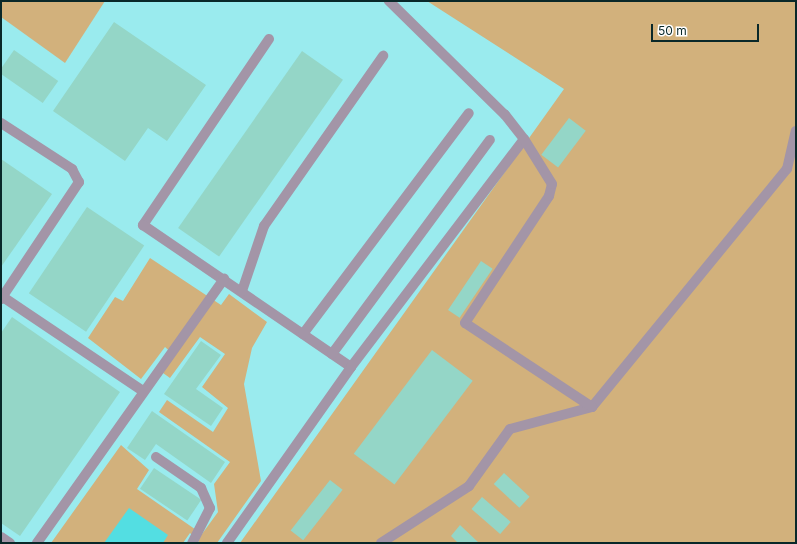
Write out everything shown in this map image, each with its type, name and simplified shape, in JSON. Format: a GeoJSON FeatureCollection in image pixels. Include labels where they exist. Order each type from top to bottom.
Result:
{"type":"FeatureCollection","features":[{"type":"Feature","properties":{"kind":"lane"},"geometry":{"type":"LineString","coordinates":[[389,1],[505,115],[524,139],[552,184],[549,196],[465,323],[592,407]]}},
{"type":"Feature","properties":{"kind":"lane"},"geometry":{"type":"LineString","coordinates":[[269,39],[143,225],[242,291],[351,367]]}},
{"type":"Feature","properties":{"kind":"lane"},"geometry":{"type":"LineString","coordinates":[[242,291],[264,226],[383,56]]}},
{"type":"Feature","properties":{"kind":"lane"},"geometry":{"type":"LineString","coordinates":[[303,334],[469,113]]}},
{"type":"Feature","properties":{"kind":"lane"},"geometry":{"type":"LineString","coordinates":[[1,123],[72,169],[79,182],[2,298],[143,391]]}},
{"type":"Feature","properties":{"kind":"lane"},"geometry":{"type":"LineString","coordinates":[[381,543],[469,486],[510,429],[592,407],[787,169],[796,131]]}},
{"type":"Feature","properties":{"kind":"lane"},"geometry":{"type":"LineString","coordinates":[[227,543],[351,367],[524,139]]}},
{"type":"Feature","properties":{"kind":"lane"},"geometry":{"type":"LineString","coordinates":[[332,354],[490,140]]}},
{"type":"Feature","properties":{"kind":"lane"},"geometry":{"type":"LineString","coordinates":[[36,543],[224,279]]}},
{"type":"Feature","properties":{"kind":"lane"},"geometry":{"type":"LineString","coordinates":[[156,457],[201,488],[210,508],[192,543]]}},
{"type":"Feature","properties":{"kind":"lane"},"geometry":{"type":"LineString","coordinates":[[1,537],[10,543]]}},
{"type":"Feature","properties":{"kind":"shaded area"},"geometry":{"type":"Polygon","coordinates":[[[1,1],[796,1],[796,543],[1,543],[1,1]]]}},
{"type":"Feature","properties":{"kind":"shaded area"},"geometry":{"type":"Polygon","coordinates":[[[1,1],[105,1],[65,63],[1,17],[1,1]]]}},
{"type":"Feature","properties":{"kind":"shaded area"},"geometry":{"type":"Polygon","coordinates":[[[427,1],[796,1],[796,543],[240,543],[564,89],[427,1]]]}},
{"type":"Feature","properties":{"kind":"shaded area"},"geometry":{"type":"Polygon","coordinates":[[[150,258],[221,305],[229,294],[267,322],[252,348],[244,384],[261,481],[217,543],[200,543],[190,533],[183,543],[51,543],[121,445],[149,470],[137,489],[202,534],[218,512],[214,484],[230,462],[159,412],[167,400],[213,432],[228,408],[202,387],[225,354],[200,337],[170,378],[163,373],[174,355],[165,347],[141,379],[88,338],[115,297],[123,301],[150,258]]]}},
{"type":"Feature","properties":{"kind":"shaded area"},"geometry":{"type":"Polygon","coordinates":[[[129,508],[168,535],[163,543],[104,543],[129,508]]]}},
{"type":"Feature","properties":{"kind":"building"},"geometry":{"type":"Polygon","coordinates":[[[114,22],[206,85],[167,141],[148,128],[125,161],[53,111],[114,22]]]}},
{"type":"Feature","properties":{"kind":"building"},"geometry":{"type":"Polygon","coordinates":[[[14,50],[58,81],[43,103],[1,74],[1,69],[14,50]]]}},
{"type":"Feature","properties":{"kind":"building"},"geometry":{"type":"Polygon","coordinates":[[[302,51],[343,80],[219,257],[178,228],[302,51]]]}},
{"type":"Feature","properties":{"kind":"building"},"geometry":{"type":"Polygon","coordinates":[[[569,118],[586,131],[558,167],[541,155],[569,118]]]}},
{"type":"Feature","properties":{"kind":"building"},"geometry":{"type":"Polygon","coordinates":[[[1,159],[52,194],[1,267],[1,159]]]}},
{"type":"Feature","properties":{"kind":"building"},"geometry":{"type":"Polygon","coordinates":[[[87,207],[144,246],[86,332],[29,293],[87,207]]]}},
{"type":"Feature","properties":{"kind":"building"},"geometry":{"type":"Polygon","coordinates":[[[481,261],[493,269],[460,318],[448,310],[481,261]]]}},
{"type":"Feature","properties":{"kind":"building"},"geometry":{"type":"Polygon","coordinates":[[[12,317],[120,392],[20,536],[1,523],[1,333],[12,317]]]}},
{"type":"Feature","properties":{"kind":"building"},"geometry":{"type":"Polygon","coordinates":[[[201,341],[221,355],[196,389],[223,408],[211,426],[164,394],[201,341]]]}},
{"type":"Feature","properties":{"kind":"building"},"geometry":{"type":"Polygon","coordinates":[[[432,350],[473,381],[394,485],[354,454],[432,350]]]}},
{"type":"Feature","properties":{"kind":"building"},"geometry":{"type":"Polygon","coordinates":[[[152,411],[225,462],[211,483],[156,444],[145,460],[127,448],[152,411]]]}},
{"type":"Feature","properties":{"kind":"building"},"geometry":{"type":"Polygon","coordinates":[[[154,468],[201,500],[187,521],[140,489],[154,468]]]}},
{"type":"Feature","properties":{"kind":"building"},"geometry":{"type":"Polygon","coordinates":[[[504,473],[530,497],[519,508],[494,484],[504,473]]]}},
{"type":"Feature","properties":{"kind":"building"},"geometry":{"type":"Polygon","coordinates":[[[330,480],[343,490],[303,540],[291,530],[330,480]]]}},
{"type":"Feature","properties":{"kind":"building"},"geometry":{"type":"Polygon","coordinates":[[[482,497],[511,522],[500,534],[472,509],[482,497]]]}},
{"type":"Feature","properties":{"kind":"building"},"geometry":{"type":"Polygon","coordinates":[[[460,525],[479,543],[458,543],[451,536],[460,525]]]}}]}
